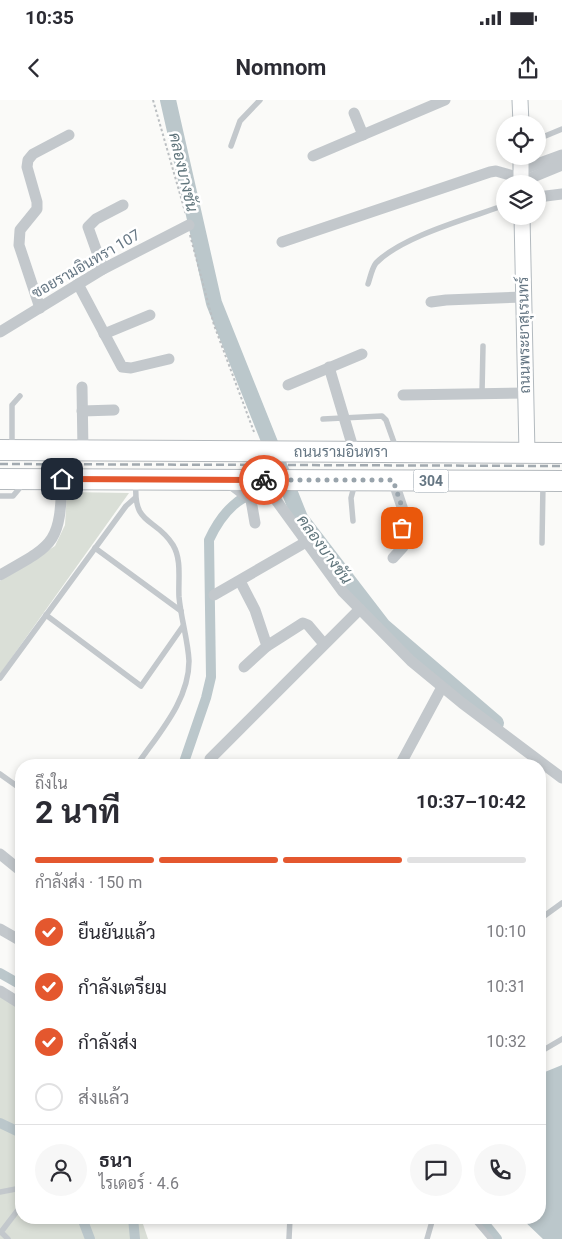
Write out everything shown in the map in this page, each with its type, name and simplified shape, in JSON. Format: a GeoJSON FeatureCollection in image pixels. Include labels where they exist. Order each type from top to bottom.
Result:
{"type":"FeatureCollection","features":[{"type":"Feature","properties":{"kind":"highway","name":"ถนนรามอินทรา"},"geometry":{"type":"LineString","coordinates":[[12,450],[562,453]]}},
{"type":"Feature","properties":{"kind":"highway"},"geometry":{"type":"LineString","coordinates":[[12,450],[24,479]]}},
{"type":"Feature","properties":{"kind":"highway","name":"ถนนรามอินทรา"},"geometry":{"type":"LineString","coordinates":[[0,479],[62,479],[136,489],[225,480],[248,493],[301,480],[553,481]]}},
{"type":"Feature","properties":{"kind":"street"},"geometry":{"type":"LineString","coordinates":[[313,156],[445,100]]}},
{"type":"Feature","properties":{"kind":"street"},"geometry":{"type":"LineString","coordinates":[[520,100],[521,115]]}},
{"type":"Feature","properties":{"kind":"street"},"geometry":{"type":"LineString","coordinates":[[354,112],[364,135]]}},
{"type":"Feature","properties":{"kind":"street"},"geometry":{"type":"LineString","coordinates":[[40,308],[19,245],[20,230],[37,209],[38,202],[27,167],[28,160],[33,154],[69,135]]}},
{"type":"Feature","properties":{"kind":"street"},"geometry":{"type":"LineString","coordinates":[[521,174],[562,155]]}},
{"type":"Feature","properties":{"kind":"street"},"geometry":{"type":"LineString","coordinates":[[282,242],[490,172],[521,174],[562,165]]}},
{"type":"Feature","properties":{"kind":"street"},"geometry":{"type":"LineString","coordinates":[[546,196],[562,194]]}},
{"type":"Feature","properties":{"kind":"street"},"geometry":{"type":"LineString","coordinates":[[103,269],[88,227],[96,219],[123,205]]}},
{"type":"Feature","properties":{"kind":"street","name":"ซอยรามอินทรา 107"},"geometry":{"type":"LineString","coordinates":[[0,332],[103,269],[189,225]]}},
{"type":"Feature","properties":{"kind":"street","name":"ถนนพระยาสุเรนทร์"},"geometry":{"type":"LineString","coordinates":[[522,225],[527,453]]}},
{"type":"Feature","properties":{"kind":"street"},"geometry":{"type":"LineString","coordinates":[[78,284],[122,367],[131,368],[169,359]]}},
{"type":"Feature","properties":{"kind":"street"},"geometry":{"type":"LineString","coordinates":[[431,302],[524,297]]}},
{"type":"Feature","properties":{"kind":"street"},"geometry":{"type":"LineString","coordinates":[[104,334],[150,315]]}},
{"type":"Feature","properties":{"kind":"street"},"geometry":{"type":"LineString","coordinates":[[288,386],[362,354]]}},
{"type":"Feature","properties":{"kind":"street"},"geometry":{"type":"LineString","coordinates":[[329,367],[354,451]]}},
{"type":"Feature","properties":{"kind":"street"},"geometry":{"type":"LineString","coordinates":[[82,387],[83,450]]}},
{"type":"Feature","properties":{"kind":"street"},"geometry":{"type":"LineString","coordinates":[[403,395],[526,393]]}},
{"type":"Feature","properties":{"kind":"street"},"geometry":{"type":"LineString","coordinates":[[82,412],[114,410]]}},
{"type":"Feature","properties":{"kind":"street"},"geometry":{"type":"LineString","coordinates":[[0,575],[48,546],[57,532],[61,510],[62,479]]}},
{"type":"Feature","properties":{"kind":"street"},"geometry":{"type":"LineString","coordinates":[[393,480],[405,517],[402,528],[403,547],[394,558]]}},
{"type":"Feature","properties":{"kind":"street"},"geometry":{"type":"LineString","coordinates":[[255,523],[248,493],[269,494],[273,496],[343,592],[411,661],[537,759]]}},
{"type":"Feature","properties":{"kind":"street"},"geometry":{"type":"LineString","coordinates":[[214,595],[306,542]]}},
{"type":"Feature","properties":{"kind":"street"},"geometry":{"type":"LineString","coordinates":[[240,581],[254,610],[267,646]]}},
{"type":"Feature","properties":{"kind":"street"},"geometry":{"type":"LineString","coordinates":[[210,759],[360,609]]}},
{"type":"Feature","properties":{"kind":"street"},"geometry":{"type":"LineString","coordinates":[[244,667],[267,646],[303,623],[308,625],[324,644]]}},
{"type":"Feature","properties":{"kind":"street"},"geometry":{"type":"LineString","coordinates":[[403,759],[442,687]]}},
{"type":"Feature","properties":{"kind":"street"},"geometry":{"type":"LineString","coordinates":[[546,766],[562,778]]}},
{"type":"Feature","properties":{"kind":"street"},"geometry":{"type":"LineString","coordinates":[[0,854],[15,866]]}},
{"type":"Feature","properties":{"kind":"street"},"geometry":{"type":"LineString","coordinates":[[0,929],[15,938]]}},
{"type":"Feature","properties":{"kind":"street"},"geometry":{"type":"LineString","coordinates":[[0,990],[15,1000]]}},
{"type":"Feature","properties":{"kind":"lane"},"geometry":{"type":"LineString","coordinates":[[231,146],[240,121],[260,100]]}},
{"type":"Feature","properties":{"kind":"lane"},"geometry":{"type":"LineString","coordinates":[[546,136],[562,129]]}},
{"type":"Feature","properties":{"kind":"lane"},"geometry":{"type":"LineString","coordinates":[[368,284],[374,265],[386,254],[407,242],[496,208]]}},
{"type":"Feature","properties":{"kind":"lane"},"geometry":{"type":"LineString","coordinates":[[482,393],[483,346]]}},
{"type":"Feature","properties":{"kind":"lane"},"geometry":{"type":"LineString","coordinates":[[12,450],[12,405],[20,396]]}},
{"type":"Feature","properties":{"kind":"lane"},"geometry":{"type":"LineString","coordinates":[[323,419],[382,416],[386,420],[397,451]]}},
{"type":"Feature","properties":{"kind":"lane"},"geometry":{"type":"LineString","coordinates":[[0,496],[13,496],[24,479]]}},
{"type":"Feature","properties":{"kind":"lane"},"geometry":{"type":"LineString","coordinates":[[353,521],[351,498],[355,481]]}},
{"type":"Feature","properties":{"kind":"lane"},"geometry":{"type":"LineString","coordinates":[[542,543],[553,481]]}},
{"type":"Feature","properties":{"kind":"lane"},"geometry":{"type":"LineString","coordinates":[[0,678],[126,506],[136,489]]}},
{"type":"Feature","properties":{"kind":"lane"},"geometry":{"type":"LineString","coordinates":[[136,489],[140,514],[165,536],[174,547],[178,557],[181,611],[189,661],[184,691],[141,759]]}},
{"type":"Feature","properties":{"kind":"lane"},"geometry":{"type":"LineString","coordinates":[[95,548],[181,611]]}},
{"type":"Feature","properties":{"kind":"lane"},"geometry":{"type":"LineString","coordinates":[[46,615],[141,686],[183,626]]}},
{"type":"Feature","properties":{"kind":"lane"},"geometry":{"type":"LineString","coordinates":[[0,774],[15,785]]}},
{"type":"Feature","properties":{"kind":"lane"},"geometry":{"type":"LineString","coordinates":[[546,914],[562,903]]}},
{"type":"Feature","properties":{"kind":"lane"},"geometry":{"type":"LineString","coordinates":[[546,1048],[562,1039]]}},
{"type":"Feature","properties":{"kind":"lane"},"geometry":{"type":"LineString","coordinates":[[0,1192],[15,1189]]}},
{"type":"Feature","properties":{"kind":"lane"},"geometry":{"type":"LineString","coordinates":[[8,1239],[0,1232],[15,1213]]}},
{"type":"Feature","properties":{"kind":"lane"},"geometry":{"type":"LineString","coordinates":[[289,1239],[290,1224]]}},
{"type":"Feature","properties":{"kind":"lane"},"geometry":{"type":"LineString","coordinates":[[427,1239],[430,1237],[432,1224]]}},
{"type":"Feature","properties":{"kind":"lane"},"geometry":{"type":"LineString","coordinates":[[478,1224],[491,1239]]}},
{"type":"Feature","properties":{"kind":"path"},"geometry":{"type":"LineString","coordinates":[[153,100],[189,225],[194,253],[214,325],[254,432]]}},
{"type":"Feature","properties":{"kind":"shaded area"},"geometry":{"type":"Polygon","coordinates":[[[67,492],[129,493],[0,674],[0,581],[55,546],[65,525],[67,492]]]}},
{"type":"Feature","properties":{"kind":"shaded area"},"geometry":{"type":"Polygon","coordinates":[[[0,996],[15,1005],[15,1224],[143,1224],[148,1239],[0,1239],[0,996]]]}},
{"type":"Feature","properties":{"kind":"shaded area"},"geometry":{"type":"Polygon","coordinates":[[[562,1065],[562,1239],[543,1239],[527,1224],[546,1224],[546,1072],[562,1065]]]}},
{"type":"Feature","properties":{"kind":"waterway","name":"คลองบางชัน"},"geometry":{"type":"LineString","coordinates":[[168,100],[214,303],[300,518],[383,626],[496,723]]}},
{"type":"Feature","properties":{"kind":"waterway"},"geometry":{"type":"LineString","coordinates":[[185,759],[206,698],[211,677],[209,540],[220,521],[233,505],[250,494],[271,488]]}},
{"type":"Feature","properties":{"kind":"waterway"},"geometry":{"type":"LineString","coordinates":[[0,973],[15,982]]}},
{"type":"Feature","properties":{"kind":"waterway"},"geometry":{"type":"LineString","coordinates":[[0,1123],[15,1130]]}},
{"type":"Feature","properties":{"kind":"waterway"},"geometry":{"type":"LineString","coordinates":[[84,1224],[90,1239]]}},
{"type":"Feature","properties":{"kind":"waterway"},"geometry":{"type":"LineString","coordinates":[[134,1224],[135,1239]]}},
{"type":"Feature","properties":{"kind":"waterway"},"geometry":{"type":"LineString","coordinates":[[485,1224],[497,1239]]}},
{"type":"Feature","properties":{"kind":"railway"},"geometry":{"type":"LineString","coordinates":[[0,464],[562,466]]}},
{"type":"Feature","properties":{"kind":"way so far"},"geometry":{"type":"LineString","coordinates":[[264,480],[393,480],[405,517],[402,528]]}},
{"type":"Feature","properties":{"kind":"route"},"geometry":{"type":"LineString","coordinates":[[62,479],[264,480]]}}]}
